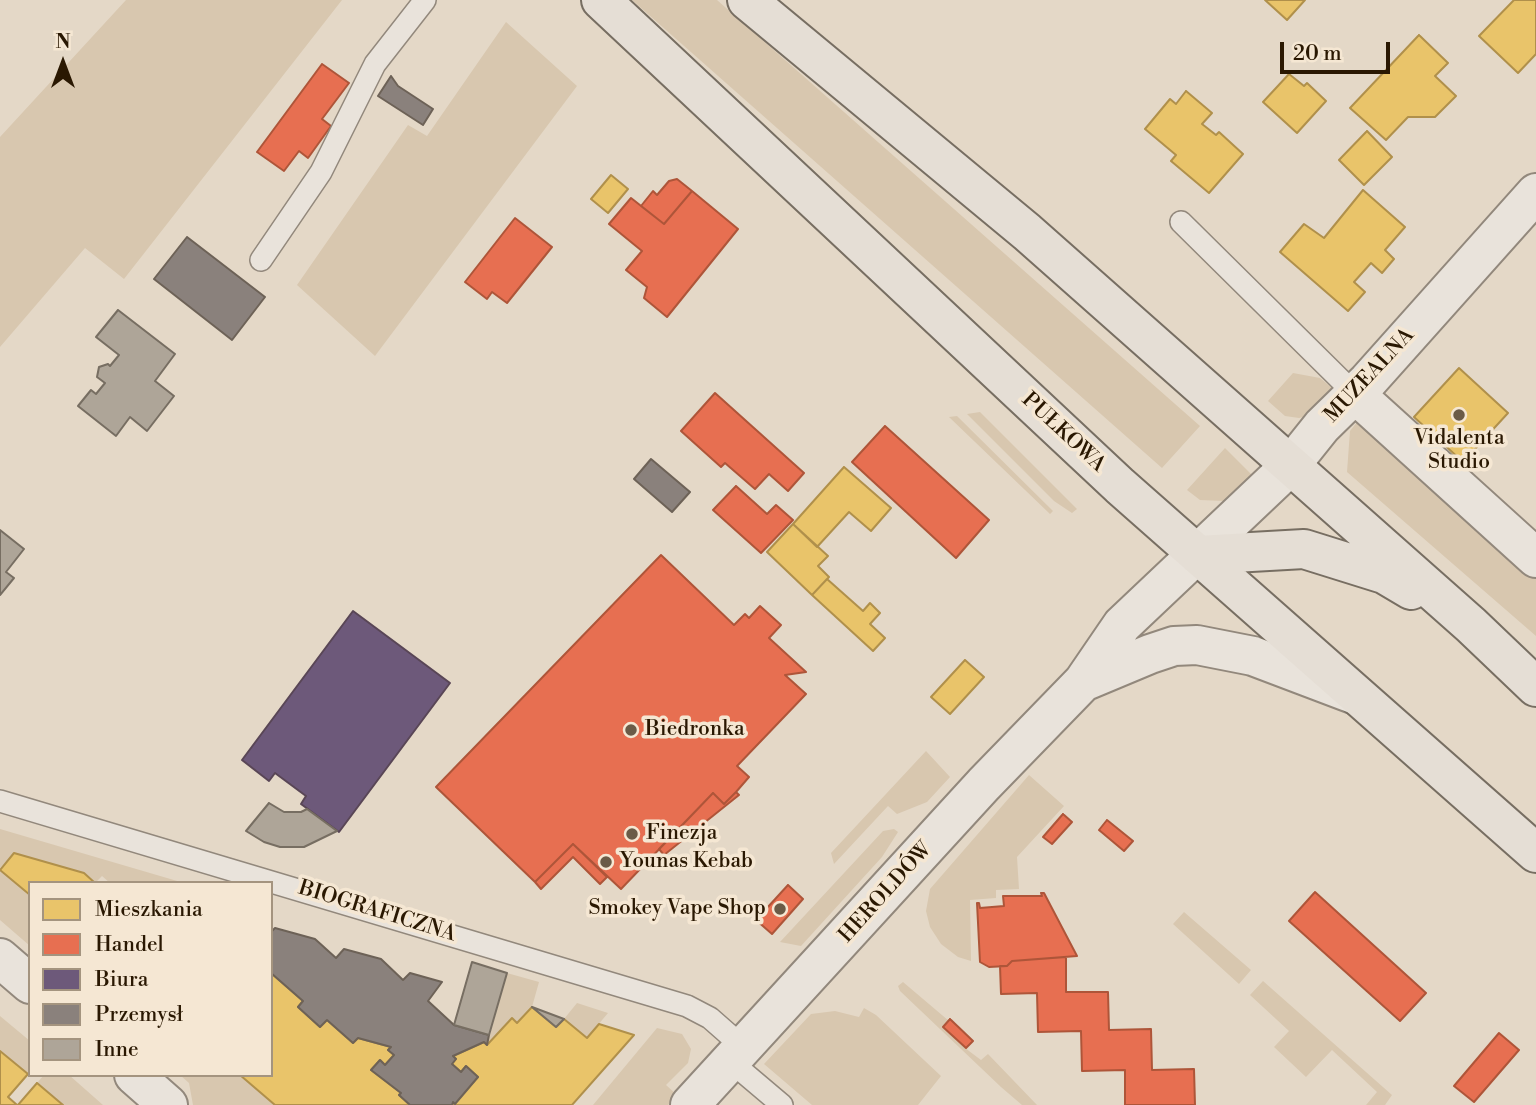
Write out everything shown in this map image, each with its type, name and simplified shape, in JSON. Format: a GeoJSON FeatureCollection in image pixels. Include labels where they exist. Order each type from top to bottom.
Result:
{"type":"FeatureCollection","features":[{"type":"Feature","properties":{"kind":"highway","name":"PUŁKOWA"},"geometry":{"type":"LineString","coordinates":[[601,0],[659,51],[945,324],[1198,555],[1536,853]]}},
{"type":"Feature","properties":{"kind":"highway"},"geometry":{"type":"LineString","coordinates":[[747,0],[1027,232],[1471,625],[1536,687]]}},
{"type":"Feature","properties":{"kind":"highway"},"geometry":{"type":"LineString","coordinates":[[1198,555],[1304,549],[1384,574],[1471,625]]}},
{"type":"Feature","properties":{"kind":"street","name":"MUZEALNA"},"geometry":{"type":"LineString","coordinates":[[1198,555],[1290,466],[1322,426],[1355,394],[1536,193]]}},
{"type":"Feature","properties":{"kind":"street"},"geometry":{"type":"LineString","coordinates":[[1355,394],[1536,558]]}},
{"type":"Feature","properties":{"kind":"street","name":"HEROLDÓW"},"geometry":{"type":"LineString","coordinates":[[690,1105],[984,784],[1083,682],[1122,625],[1198,555]]}},
{"type":"Feature","properties":{"kind":"street","name":"HEROLDÓW"},"geometry":{"type":"LineString","coordinates":[[1083,682],[1174,646],[1197,645],[1253,656],[1359,696]]}},
{"type":"Feature","properties":{"kind":"street"},"geometry":{"type":"LineString","coordinates":[[0,958],[28,982]]}},
{"type":"Feature","properties":{"kind":"street"},"geometry":{"type":"LineString","coordinates":[[136,1077],[168,1105]]}},
{"type":"Feature","properties":{"kind":"lane"},"geometry":{"type":"LineString","coordinates":[[261,260],[321,172],[375,65],[425,0]]}},
{"type":"Feature","properties":{"kind":"lane"},"geometry":{"type":"LineString","coordinates":[[1181,222],[1355,394]]}},
{"type":"Feature","properties":{"kind":"lane","name":"BIOGRAFICZNA"},"geometry":{"type":"LineString","coordinates":[[0,801],[268,881]]}},
{"type":"Feature","properties":{"kind":"lane","name":"BIOGRAFICZNA"},"geometry":{"type":"LineString","coordinates":[[273,882],[687,1006],[710,1018],[737,1054],[782,1105]]}},
{"type":"Feature","properties":{"kind":"shaded area"},"geometry":{"type":"Polygon","coordinates":[[[126,0],[342,0],[124,279],[85,248],[0,347],[0,137],[126,0]]]}},
{"type":"Feature","properties":{"kind":"shaded area"},"geometry":{"type":"Polygon","coordinates":[[[632,0],[717,0],[1200,426],[1162,468],[632,0]]]}},
{"type":"Feature","properties":{"kind":"shaded area"},"geometry":{"type":"Polygon","coordinates":[[[506,22],[577,86],[375,356],[297,285],[408,125],[427,136],[506,22]]]}},
{"type":"Feature","properties":{"kind":"shaded area"},"geometry":{"type":"Polygon","coordinates":[[[1293,373],[1320,378],[1336,391],[1312,415],[1299,418],[1285,416],[1268,401],[1293,373]]]}},
{"type":"Feature","properties":{"kind":"shaded area"},"geometry":{"type":"Polygon","coordinates":[[[980,412],[1077,509],[1072,513],[1054,501],[967,414],[980,412]]]}},
{"type":"Feature","properties":{"kind":"shaded area"},"geometry":{"type":"Polygon","coordinates":[[[957,416],[1053,511],[1050,514],[949,417],[957,416]]]}},
{"type":"Feature","properties":{"kind":"shaded area"},"geometry":{"type":"Polygon","coordinates":[[[1361,417],[1536,572],[1536,636],[1347,472],[1350,431],[1361,417]]]}},
{"type":"Feature","properties":{"kind":"shaded area"},"geometry":{"type":"Polygon","coordinates":[[[1225,448],[1253,476],[1225,501],[1200,500],[1187,490],[1225,448]]]}},
{"type":"Feature","properties":{"kind":"shaded area"},"geometry":{"type":"Polygon","coordinates":[[[926,751],[950,777],[927,802],[897,814],[888,806],[834,864],[831,853],[926,751]]]}},
{"type":"Feature","properties":{"kind":"shaded area"},"geometry":{"type":"Polygon","coordinates":[[[1029,775],[1064,806],[1017,857],[1019,889],[996,890],[996,898],[970,900],[971,961],[958,957],[941,944],[930,927],[926,911],[930,889],[1029,775]]]}},
{"type":"Feature","properties":{"kind":"shaded area"},"geometry":{"type":"Polygon","coordinates":[[[0,829],[177,881],[108,881],[102,876],[93,881],[84,873],[14,853],[0,868],[0,829]]]}},
{"type":"Feature","properties":{"kind":"shaded area"},"geometry":{"type":"Polygon","coordinates":[[[894,829],[898,832],[882,857],[801,946],[780,942],[883,831],[894,829]]]}},
{"type":"Feature","properties":{"kind":"shaded area"},"geometry":{"type":"Polygon","coordinates":[[[0,870],[28,893],[28,944],[0,920],[0,870]]]}},
{"type":"Feature","properties":{"kind":"shaded area"},"geometry":{"type":"Polygon","coordinates":[[[1184,912],[1251,970],[1239,984],[1173,924],[1184,912]]]}},
{"type":"Feature","properties":{"kind":"shaded area"},"geometry":{"type":"Polygon","coordinates":[[[507,973],[539,982],[532,1007],[517,1023],[512,1018],[487,1045],[507,973]]]}},
{"type":"Feature","properties":{"kind":"shaded area"},"geometry":{"type":"Polygon","coordinates":[[[1263,981],[1392,1095],[1385,1105],[1366,1105],[1377,1092],[1332,1050],[1306,1077],[1274,1047],[1289,1031],[1250,995],[1263,981]]]}},
{"type":"Feature","properties":{"kind":"shaded area"},"geometry":{"type":"Polygon","coordinates":[[[903,982],[949,1021],[944,1027],[969,1051],[981,1060],[988,1054],[1037,1105],[1022,1105],[1001,1087],[900,991],[898,986],[903,982]]]}},
{"type":"Feature","properties":{"kind":"shaded area"},"geometry":{"type":"Polygon","coordinates":[[[577,1003],[608,1013],[587,1038],[564,1019],[577,1003]]]}},
{"type":"Feature","properties":{"kind":"shaded area"},"geometry":{"type":"Polygon","coordinates":[[[864,1008],[876,1015],[941,1076],[918,1105],[812,1105],[764,1064],[811,1014],[835,1011],[859,1017],[864,1008]]]}},
{"type":"Feature","properties":{"kind":"shaded area"},"geometry":{"type":"Polygon","coordinates":[[[0,1016],[28,1039],[28,1074],[0,1051],[0,1016]]]}},
{"type":"Feature","properties":{"kind":"shaded area"},"geometry":{"type":"Polygon","coordinates":[[[657,1028],[682,1034],[691,1049],[688,1063],[666,1085],[677,1095],[668,1105],[593,1105],[657,1028]]]}},
{"type":"Feature","properties":{"kind":"shaded area"},"geometry":{"type":"Polygon","coordinates":[[[42,1077],[71,1077],[103,1105],[63,1105],[37,1083],[42,1077]]]}},
{"type":"Feature","properties":{"kind":"shaded area"},"geometry":{"type":"Polygon","coordinates":[[[182,1077],[242,1077],[275,1105],[193,1105],[189,1083],[182,1077]]]}},
{"type":"Feature","properties":{"kind":"building: Mieszkania"},"geometry":{"type":"Polygon","coordinates":[[[1265,0],[1305,0],[1287,20],[1265,0]]]}},
{"type":"Feature","properties":{"kind":"building: Mieszkania"},"geometry":{"type":"Polygon","coordinates":[[[1514,0],[1536,0],[1536,54],[1518,73],[1479,36],[1514,0]]]}},
{"type":"Feature","properties":{"kind":"building: Mieszkania"},"geometry":{"type":"Polygon","coordinates":[[[1419,35],[1448,63],[1435,76],[1456,96],[1435,117],[1408,117],[1386,140],[1350,108],[1419,35]]]}},
{"type":"Feature","properties":{"kind":"building: Mieszkania"},"geometry":{"type":"Polygon","coordinates":[[[1289,74],[1304,86],[1307,83],[1326,101],[1297,133],[1263,102],[1289,74]]]}},
{"type":"Feature","properties":{"kind":"building: Mieszkania"},"geometry":{"type":"Polygon","coordinates":[[[1186,91],[1212,113],[1202,124],[1216,135],[1219,132],[1243,154],[1209,193],[1171,161],[1176,155],[1145,129],[1170,99],[1176,104],[1186,91]]]}},
{"type":"Feature","properties":{"kind":"building: Mieszkania"},"geometry":{"type":"Polygon","coordinates":[[[1367,131],[1392,157],[1364,185],[1339,160],[1367,131]]]}},
{"type":"Feature","properties":{"kind":"building: Mieszkania"},"geometry":{"type":"Polygon","coordinates":[[[611,175],[628,189],[608,213],[591,199],[611,175]]]}},
{"type":"Feature","properties":{"kind":"building: Mieszkania"},"geometry":{"type":"Polygon","coordinates":[[[1363,190],[1405,227],[1385,250],[1394,259],[1382,273],[1371,263],[1354,282],[1365,292],[1348,311],[1280,252],[1304,224],[1324,238],[1363,190]]]}},
{"type":"Feature","properties":{"kind":"building: Mieszkania"},"geometry":{"type":"Polygon","coordinates":[[[1459,368],[1508,413],[1463,462],[1414,417],[1459,368]]]}},
{"type":"Feature","properties":{"kind":"building: Mieszkania"},"geometry":{"type":"Polygon","coordinates":[[[844,467],[891,508],[871,531],[849,512],[817,547],[793,524],[844,467]]]}},
{"type":"Feature","properties":{"kind":"building: Mieszkania"},"geometry":{"type":"Polygon","coordinates":[[[793,524],[828,556],[818,566],[829,577],[812,595],[767,552],[793,524]]]}},
{"type":"Feature","properties":{"kind":"building: Mieszkania"},"geometry":{"type":"Polygon","coordinates":[[[827,579],[863,611],[870,603],[880,613],[870,624],[885,638],[873,651],[812,595],[827,579]]]}},
{"type":"Feature","properties":{"kind":"building: Mieszkania"},"geometry":{"type":"Polygon","coordinates":[[[965,660],[984,677],[950,714],[931,697],[965,660]]]}},
{"type":"Feature","properties":{"kind":"building: Mieszkania"},"geometry":{"type":"Polygon","coordinates":[[[14,853],[84,873],[93,881],[28,881],[28,893],[0,870],[14,853]]]}},
{"type":"Feature","properties":{"kind":"building: Mieszkania"},"geometry":{"type":"Polygon","coordinates":[[[273,975],[303,1001],[298,1007],[320,1027],[327,1020],[353,1043],[358,1038],[391,1047],[388,1050],[394,1055],[385,1065],[380,1060],[371,1070],[401,1093],[399,1095],[410,1105],[275,1105],[242,1077],[273,1077],[273,975]]]}},
{"type":"Feature","properties":{"kind":"building: Mieszkania"},"geometry":{"type":"Polygon","coordinates":[[[532,1007],[556,1027],[564,1019],[587,1038],[599,1024],[634,1035],[572,1105],[452,1105],[478,1077],[466,1066],[461,1072],[452,1064],[456,1059],[453,1056],[484,1042],[487,1045],[512,1018],[517,1023],[532,1007]]]}},
{"type":"Feature","properties":{"kind":"building: Mieszkania"},"geometry":{"type":"Polygon","coordinates":[[[0,1051],[28,1074],[8,1097],[17,1105],[0,1105],[0,1051]]]}},
{"type":"Feature","properties":{"kind":"building: Mieszkania"},"geometry":{"type":"Polygon","coordinates":[[[37,1083],[63,1105],[18,1105],[37,1083]]]}},
{"type":"Feature","properties":{"kind":"building: Handel"},"geometry":{"type":"Polygon","coordinates":[[[322,64],[349,83],[322,119],[331,126],[308,158],[299,151],[284,171],[257,152],[322,64]]]}},
{"type":"Feature","properties":{"kind":"building: Handel"},"geometry":{"type":"Polygon","coordinates":[[[677,179],[692,191],[664,224],[641,206],[653,191],[657,195],[669,181],[677,179]]]}},
{"type":"Feature","properties":{"kind":"building: Handel"},"geometry":{"type":"Polygon","coordinates":[[[692,191],[738,229],[667,317],[644,298],[647,287],[626,270],[642,251],[609,224],[631,198],[664,224],[692,191]]]}},
{"type":"Feature","properties":{"kind":"building: Handel"},"geometry":{"type":"Polygon","coordinates":[[[515,218],[552,247],[507,303],[492,292],[487,299],[465,282],[515,218]]]}},
{"type":"Feature","properties":{"kind":"building: Handel"},"geometry":{"type":"Polygon","coordinates":[[[715,393],[804,473],[788,491],[769,474],[755,489],[725,463],[721,467],[681,431],[715,393]]]}},
{"type":"Feature","properties":{"kind":"building: Handel"},"geometry":{"type":"Polygon","coordinates":[[[885,426],[989,520],[956,558],[852,462],[885,426]]]}},
{"type":"Feature","properties":{"kind":"building: Handel"},"geometry":{"type":"Polygon","coordinates":[[[736,486],[767,514],[776,505],[793,520],[761,553],[713,510],[736,486]]]}},
{"type":"Feature","properties":{"kind":"building: Handel","name":"Biedronka"},"geometry":{"type":"Polygon","coordinates":[[[661,555],[734,625],[745,614],[749,618],[760,606],[781,625],[769,638],[806,672],[785,675],[806,694],[737,766],[749,777],[736,792],[724,804],[713,793],[621,889],[573,844],[535,882],[436,787],[661,555]]]}},
{"type":"Feature","properties":{"kind":"building: Handel"},"geometry":{"type":"Polygon","coordinates":[[[736,792],[739,795],[664,855],[659,849],[713,793],[724,804],[736,792]]]}},
{"type":"Feature","properties":{"kind":"building: Handel"},"geometry":{"type":"Polygon","coordinates":[[[1063,814],[1072,822],[1052,844],[1043,837],[1063,814]]]}},
{"type":"Feature","properties":{"kind":"building: Handel"},"geometry":{"type":"Polygon","coordinates":[[[1107,820],[1133,841],[1124,851],[1099,830],[1107,820]]]}},
{"type":"Feature","properties":{"kind":"building: Handel"},"geometry":{"type":"Polygon","coordinates":[[[573,844],[607,877],[600,884],[573,857],[541,889],[535,882],[573,844]]]}},
{"type":"Feature","properties":{"kind":"building: Handel","name":"Smokey Vape Shop"},"geometry":{"type":"Polygon","coordinates":[[[788,885],[803,899],[772,934],[756,920],[788,885]]]}},
{"type":"Feature","properties":{"kind":"building: Handel"},"geometry":{"type":"Polygon","coordinates":[[[1315,892],[1426,993],[1400,1021],[1289,921],[1315,892]]]}},
{"type":"Feature","properties":{"kind":"building: Handel"},"geometry":{"type":"Polygon","coordinates":[[[1041,893],[1044,893],[1077,956],[1012,961],[1007,966],[989,967],[980,962],[977,903],[980,908],[1004,906],[1003,896],[1042,896],[1041,893]]]}},
{"type":"Feature","properties":{"kind":"building: Handel"},"geometry":{"type":"Polygon","coordinates":[[[1066,957],[1066,992],[1108,992],[1109,1030],[1151,1029],[1152,1070],[1194,1069],[1195,1105],[1125,1105],[1125,1070],[1082,1071],[1081,1031],[1038,1032],[1037,993],[1001,994],[1000,966],[1007,966],[1012,961],[1066,957]]]}},
{"type":"Feature","properties":{"kind":"building: Handel"},"geometry":{"type":"Polygon","coordinates":[[[950,1019],[973,1041],[966,1048],[943,1027],[950,1019]]]}},
{"type":"Feature","properties":{"kind":"building: Handel"},"geometry":{"type":"Polygon","coordinates":[[[1499,1033],[1519,1050],[1474,1102],[1454,1086],[1499,1033]]]}},
{"type":"Feature","properties":{"kind":"building: Biura"},"geometry":{"type":"Polygon","coordinates":[[[353,611],[450,683],[339,832],[301,804],[306,796],[275,773],[269,781],[242,760],[353,611]]]}},
{"type":"Feature","properties":{"kind":"building: Przemysł"},"geometry":{"type":"Polygon","coordinates":[[[391,76],[398,86],[433,109],[423,125],[378,96],[391,76]]]}},
{"type":"Feature","properties":{"kind":"building: Przemysł"},"geometry":{"type":"Polygon","coordinates":[[[187,237],[265,297],[232,340],[154,279],[187,237]]]}},
{"type":"Feature","properties":{"kind":"building: Przemysł"},"geometry":{"type":"Polygon","coordinates":[[[651,459],[690,492],[672,512],[634,479],[651,459]]]}},
{"type":"Feature","properties":{"kind":"building: Przemysł"},"geometry":{"type":"Polygon","coordinates":[[[275,928],[315,939],[336,958],[344,949],[381,959],[403,980],[410,973],[442,982],[428,1001],[454,1025],[489,1035],[487,1045],[484,1042],[453,1056],[456,1059],[452,1064],[461,1072],[466,1066],[478,1077],[455,1104],[410,1105],[399,1095],[401,1093],[371,1070],[380,1060],[385,1065],[394,1055],[388,1050],[391,1047],[358,1038],[353,1043],[327,1020],[320,1027],[298,1007],[303,1001],[273,975],[275,928]]]}},
{"type":"Feature","properties":{"kind":"building: Inne"},"geometry":{"type":"Polygon","coordinates":[[[118,310],[175,354],[155,381],[174,396],[147,431],[130,417],[116,436],[78,406],[91,390],[96,394],[105,383],[97,377],[99,367],[108,364],[110,366],[119,355],[96,337],[118,310]]]}},
{"type":"Feature","properties":{"kind":"building: Inne"},"geometry":{"type":"Polygon","coordinates":[[[0,530],[24,549],[6,572],[14,578],[0,595],[0,530]]]}},
{"type":"Feature","properties":{"kind":"building: Inne"},"geometry":{"type":"Polygon","coordinates":[[[269,803],[284,812],[301,812],[307,809],[337,831],[304,847],[280,847],[264,842],[246,831],[269,803]]]}},
{"type":"Feature","properties":{"kind":"building: Inne"},"geometry":{"type":"Polygon","coordinates":[[[472,962],[507,973],[489,1035],[454,1025],[472,962]]]}},
{"type":"Feature","properties":{"kind":"building: Inne"},"geometry":{"type":"Polygon","coordinates":[[[532,1007],[564,1019],[556,1027],[532,1007]]]}},
{"type":"Feature","properties":{"kind":"place","name":"Vidalenta Studio"},"geometry":{"type":"Point","coordinates":[1459,415]}},
{"type":"Feature","properties":{"kind":"place","name":"Biedronka"},"geometry":{"type":"Point","coordinates":[631,730]}},
{"type":"Feature","properties":{"kind":"place","name":"Finezja"},"geometry":{"type":"Point","coordinates":[632,834]}},
{"type":"Feature","properties":{"kind":"place","name":"Younas Kebab"},"geometry":{"type":"Point","coordinates":[606,862]}},
{"type":"Feature","properties":{"kind":"place","name":"Smokey Vape Shop"},"geometry":{"type":"Point","coordinates":[780,909]}}]}
